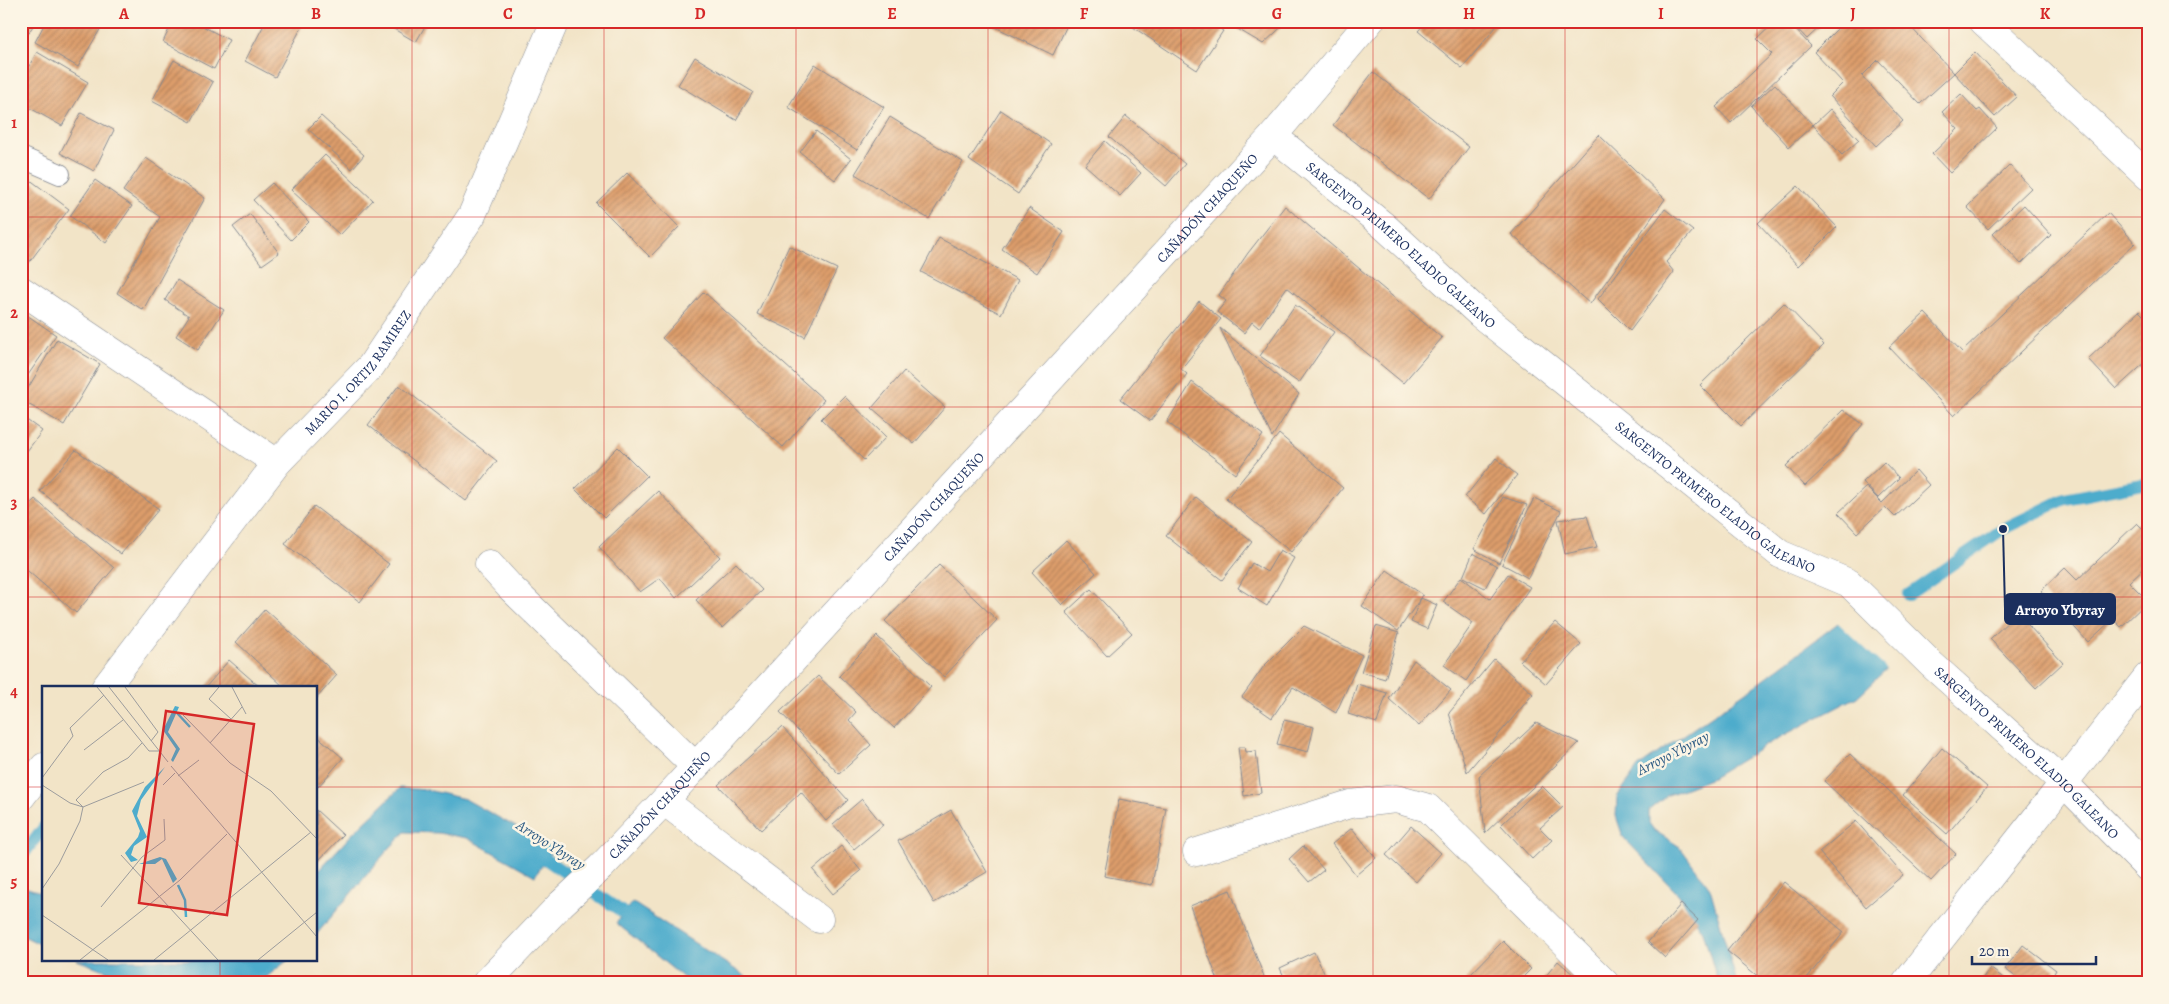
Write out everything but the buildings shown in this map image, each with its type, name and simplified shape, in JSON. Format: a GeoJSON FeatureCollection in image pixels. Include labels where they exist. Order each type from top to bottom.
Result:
{"type":"FeatureCollection","features":[{"type":"Feature","properties":{"kind":"street","name":"MARIO I. ORTIZ RAMIREZ"},"geometry":{"type":"LineString","coordinates":[[107,686],[277,463],[370,366],[472,215],[555,21]]}},
{"type":"Feature","properties":{"kind":"street","name":"CAÑADÓN CHAQUEÑO"},"geometry":{"type":"LineString","coordinates":[[486,983],[560,905],[602,866],[664,801],[1274,136],[1370,21]]}},
{"type":"Feature","properties":{"kind":"street"},"geometry":{"type":"LineString","coordinates":[[1984,21],[2148,176]]}},
{"type":"Feature","properties":{"kind":"street","name":"SARGENTO PRIMERO ELADIO GALEANO"},"geometry":{"type":"LineString","coordinates":[[1274,136],[1384,226],[1480,314],[1780,554],[1848,583],[1931,664],[2063,782],[2148,868]]}},
{"type":"Feature","properties":{"kind":"street"},"geometry":{"type":"LineString","coordinates":[[21,290],[277,463]]}},
{"type":"Feature","properties":{"kind":"street"},"geometry":{"type":"LineString","coordinates":[[489,564],[510,588],[695,766]]}},
{"type":"Feature","properties":{"kind":"street"},"geometry":{"type":"LineString","coordinates":[[1906,983],[2148,676]]}},
{"type":"Feature","properties":{"kind":"street"},"geometry":{"type":"LineString","coordinates":[[21,797],[42,770]]}},
{"type":"Feature","properties":{"kind":"street"},"geometry":{"type":"LineString","coordinates":[[1197,852],[1350,804],[1396,799],[1428,808],[1605,983]]}},
{"type":"Feature","properties":{"kind":"street"},"geometry":{"type":"LineString","coordinates":[[664,801],[819,919]]}},
{"type":"Feature","properties":{"kind":"lane"},"geometry":{"type":"LineString","coordinates":[[21,157],[60,174]]}},
{"type":"Feature","properties":{"kind":"water"},"geometry":{"type":"Polygon","coordinates":[[[1846,617],[1897,659],[1857,697],[1773,741],[1712,778],[1668,795],[1649,810],[1649,823],[1654,830],[1680,847],[1710,888],[1737,983],[1718,983],[1703,932],[1679,895],[1623,837],[1616,816],[1617,797],[1638,767],[1756,685],[1846,617]]]}},
{"type":"Feature","properties":{"kind":"water"},"geometry":{"type":"Polygon","coordinates":[[[400,788],[427,790],[465,799],[554,848],[535,876],[467,838],[438,833],[405,832],[318,933],[318,871],[355,831],[400,788]]]}},
{"type":"Feature","properties":{"kind":"water"},"geometry":{"type":"Polygon","coordinates":[[[21,886],[42,892],[42,945],[21,935],[21,886]]]}},
{"type":"Feature","properties":{"kind":"water"},"geometry":{"type":"Polygon","coordinates":[[[632,902],[756,983],[690,983],[616,923],[632,902]]]}},
{"type":"Feature","properties":{"kind":"water"},"geometry":{"type":"Polygon","coordinates":[[[82,962],[285,962],[259,983],[139,983],[82,962]]]}},
{"type":"Feature","properties":{"kind":"pier"},"geometry":{"type":"Polygon","coordinates":[[[1847,615],[1899,657],[1899,661],[1889,671],[1836,621],[1847,615]]]}},
{"type":"Feature","properties":{"kind":"waterway","name":"Arroyo Ybyray"},"geometry":{"type":"LineString","coordinates":[[1908,595],[2003,529],[2065,499],[2148,483]]}},
{"type":"Feature","properties":{"kind":"waterway"},"geometry":{"type":"LineString","coordinates":[[21,858],[42,830]]}},
{"type":"Feature","properties":{"kind":"waterway","name":"Arroyo Ybyray"},"geometry":{"type":"LineString","coordinates":[[532,850],[637,922]]}},
{"type":"Feature","properties":{"kind":"place","name":"Arroyo Ybyray"},"geometry":{"type":"Point","coordinates":[2003,529]}}]}
